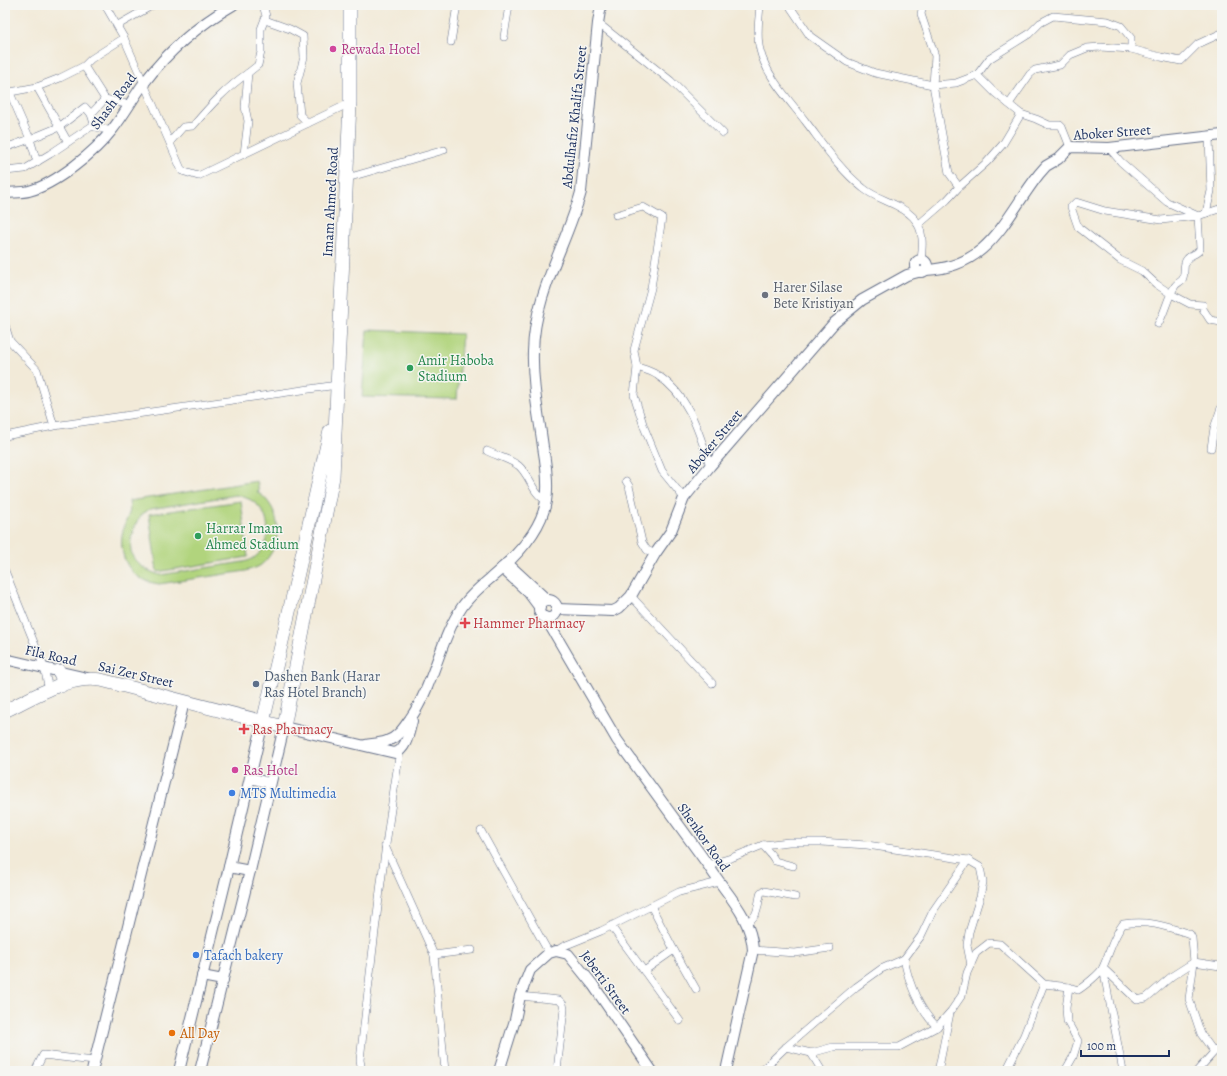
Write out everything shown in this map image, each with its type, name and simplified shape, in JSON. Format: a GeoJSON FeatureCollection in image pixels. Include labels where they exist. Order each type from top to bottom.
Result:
{"type":"FeatureCollection","features":[{"type":"Feature","properties":{"kind":"highway","name":"Imam Ahmed Road"},"geometry":{"type":"LineString","coordinates":[[284,727],[333,477],[350,103],[350,5]]}},
{"type":"Feature","properties":{"kind":"highway","name":"Imam Ahmed Road"},"geometry":{"type":"LineString","coordinates":[[263,722],[297,580],[337,400]]}},
{"type":"Feature","properties":{"kind":"highway"},"geometry":{"type":"LineString","coordinates":[[59,670],[62,678],[61,686]]}},
{"type":"Feature","properties":{"kind":"highway","name":"Sai Zer Street"},"geometry":{"type":"LineString","coordinates":[[5,711],[49,690],[80,680],[91,679],[101,680],[284,727]]}},
{"type":"Feature","properties":{"kind":"main road","name":"Abdulhafiz Khalifa Street"},"geometry":{"type":"LineString","coordinates":[[414,714],[421,701],[454,621],[463,606],[471,596],[517,553],[531,537],[542,518],[546,501],[547,481],[533,375],[535,325],[541,299],[577,208],[581,192],[601,5]]}},
{"type":"Feature","properties":{"kind":"main road","name":"Shash Road"},"geometry":{"type":"LineString","coordinates":[[5,193],[28,192],[47,185],[88,154],[111,132],[145,82],[175,48],[200,27],[230,6]]}},
{"type":"Feature","properties":{"kind":"main road","name":"Aboker Street"},"geometry":{"type":"LineString","coordinates":[[549,613],[613,611],[619,608],[631,596],[655,554],[671,531],[684,498],[834,323],[862,300],[921,267],[937,270],[954,266],[980,252],[999,232],[1038,174],[1046,166],[1058,159],[1070,147],[1109,148],[1222,136]]}},
{"type":"Feature","properties":{"kind":"main road"},"geometry":{"type":"LineString","coordinates":[[505,565],[517,577],[547,600],[553,601],[556,606],[549,613],[528,592],[517,577],[517,553]]}},
{"type":"Feature","properties":{"kind":"main road"},"geometry":{"type":"LineString","coordinates":[[490,579],[499,577],[517,577]]}},
{"type":"Feature","properties":{"kind":"main road","name":"Shenkor Road"},"geometry":{"type":"LineString","coordinates":[[549,613],[559,639],[617,740],[708,865],[747,922],[753,940],[753,950],[726,1071]]}},
{"type":"Feature","properties":{"kind":"main road","name":"Fila Road"},"geometry":{"type":"LineString","coordinates":[[5,659],[59,670],[91,679]]}},
{"type":"Feature","properties":{"kind":"main road"},"geometry":{"type":"LineString","coordinates":[[93,1066],[184,702]]}},
{"type":"Feature","properties":{"kind":"main road"},"geometry":{"type":"LineString","coordinates":[[366,745],[382,743],[398,735],[414,714]]}},
{"type":"Feature","properties":{"kind":"main road"},"geometry":{"type":"LineString","coordinates":[[200,1071],[284,727],[395,753],[400,751],[403,747],[414,714]]}},
{"type":"Feature","properties":{"kind":"main road"},"geometry":{"type":"LineString","coordinates":[[178,1071],[229,867],[263,722]]}},
{"type":"Feature","properties":{"kind":"main road"},"geometry":{"type":"LineString","coordinates":[[250,778],[270,783]]}},
{"type":"Feature","properties":{"kind":"main road"},"geometry":{"type":"LineString","coordinates":[[229,867],[250,871]]}},
{"type":"Feature","properties":{"kind":"main road"},"geometry":{"type":"LineString","coordinates":[[499,1071],[515,1020],[520,996],[530,970],[553,952]]}},
{"type":"Feature","properties":{"kind":"main road","name":"Jeberti Street"},"geometry":{"type":"LineString","coordinates":[[553,952],[568,954],[573,960],[652,1071]]}},
{"type":"Feature","properties":{"kind":"main road"},"geometry":{"type":"LineString","coordinates":[[202,976],[223,980]]}},
{"type":"Feature","properties":{"kind":"street"},"geometry":{"type":"LineString","coordinates":[[105,5],[118,25],[145,82],[182,171],[198,176],[350,103]]}},
{"type":"Feature","properties":{"kind":"street"},"geometry":{"type":"LineString","coordinates":[[118,25],[153,5]]}},
{"type":"Feature","properties":{"kind":"street"},"geometry":{"type":"LineString","coordinates":[[170,142],[183,127],[193,126],[211,104],[234,82],[258,65],[261,52],[260,29],[266,16],[262,5]]}},
{"type":"Feature","properties":{"kind":"street"},"geometry":{"type":"LineString","coordinates":[[451,42],[457,5]]}},
{"type":"Feature","properties":{"kind":"street"},"geometry":{"type":"LineString","coordinates":[[504,37],[509,5]]}},
{"type":"Feature","properties":{"kind":"street"},"geometry":{"type":"LineString","coordinates":[[760,5],[758,38],[760,52],[771,77],[840,166],[863,189],[904,210],[913,217],[921,232],[923,248],[921,267]]}},
{"type":"Feature","properties":{"kind":"street"},"geometry":{"type":"LineString","coordinates":[[790,5],[810,36],[847,62],[875,73],[934,85],[956,83],[977,75],[989,58],[1029,34],[1040,23],[1053,16],[1108,21],[1121,26],[1131,38],[1131,49]]}},
{"type":"Feature","properties":{"kind":"street"},"geometry":{"type":"LineString","coordinates":[[922,5],[921,14],[935,56],[934,85],[949,173],[959,187]]}},
{"type":"Feature","properties":{"kind":"street"},"geometry":{"type":"LineString","coordinates":[[265,20],[290,29],[303,36],[304,57],[298,83],[300,115],[308,123]]}},
{"type":"Feature","properties":{"kind":"street"},"geometry":{"type":"LineString","coordinates":[[598,23],[671,81],[724,132]]}},
{"type":"Feature","properties":{"kind":"street"},"geometry":{"type":"LineString","coordinates":[[1009,104],[1030,74],[1035,70],[1060,65],[1070,55],[1087,48],[1100,47],[1131,49],[1182,61],[1198,44],[1222,33]]}},
{"type":"Feature","properties":{"kind":"street"},"geometry":{"type":"LineString","coordinates":[[37,162],[30,139],[8,93],[37,87],[60,78],[84,66],[91,59],[124,38]]}},
{"type":"Feature","properties":{"kind":"street"},"geometry":{"type":"LineString","coordinates":[[84,66],[105,99],[130,105]]}},
{"type":"Feature","properties":{"kind":"street"},"geometry":{"type":"LineString","coordinates":[[244,154],[248,121],[245,107],[248,73]]}},
{"type":"Feature","properties":{"kind":"street"},"geometry":{"type":"LineString","coordinates":[[977,75],[995,93],[1021,114],[1036,118],[1048,125],[1060,125],[1070,147]]}},
{"type":"Feature","properties":{"kind":"street"},"geometry":{"type":"LineString","coordinates":[[37,87],[68,142]]}},
{"type":"Feature","properties":{"kind":"street"},"geometry":{"type":"LineString","coordinates":[[91,114],[105,99]]}},
{"type":"Feature","properties":{"kind":"street"},"geometry":{"type":"LineString","coordinates":[[5,148],[59,126],[85,107],[91,114],[95,127]]}},
{"type":"Feature","properties":{"kind":"street"},"geometry":{"type":"LineString","coordinates":[[918,225],[987,162],[1003,144],[1021,114]]}},
{"type":"Feature","properties":{"kind":"street"},"geometry":{"type":"LineString","coordinates":[[5,171],[25,169],[92,126],[111,132]]}},
{"type":"Feature","properties":{"kind":"street"},"geometry":{"type":"LineString","coordinates":[[1206,213],[1211,191],[1209,137]]}},
{"type":"Feature","properties":{"kind":"street"},"geometry":{"type":"LineString","coordinates":[[1109,148],[1121,162],[1167,202],[1198,216]]}},
{"type":"Feature","properties":{"kind":"street"},"geometry":{"type":"LineString","coordinates":[[347,178],[444,150]]}},
{"type":"Feature","properties":{"kind":"street"},"geometry":{"type":"LineString","coordinates":[[1222,208],[1198,216],[1162,220],[1105,211],[1076,202],[1071,207],[1078,227],[1120,260],[1142,271],[1156,284],[1171,294],[1190,304],[1203,305],[1210,320],[1222,322]]}},
{"type":"Feature","properties":{"kind":"street"},"geometry":{"type":"LineString","coordinates":[[616,215],[643,207],[662,218],[651,288],[634,350],[637,367],[634,395],[644,427],[662,471],[684,498]]}},
{"type":"Feature","properties":{"kind":"street"},"geometry":{"type":"LineString","coordinates":[[1158,324],[1175,286],[1182,280],[1187,258],[1198,253],[1200,250],[1198,216]]}},
{"type":"Feature","properties":{"kind":"street"},"geometry":{"type":"LineString","coordinates":[[5,325],[8,342],[38,370],[54,426]]}},
{"type":"Feature","properties":{"kind":"street"},"geometry":{"type":"LineString","coordinates":[[637,367],[656,374],[675,390],[688,407],[702,441],[710,466]]}},
{"type":"Feature","properties":{"kind":"street"},"geometry":{"type":"LineString","coordinates":[[5,436],[54,426],[337,385]]}},
{"type":"Feature","properties":{"kind":"street"},"geometry":{"type":"LineString","coordinates":[[1211,448],[1214,428],[1222,405]]}},
{"type":"Feature","properties":{"kind":"street"},"geometry":{"type":"LineString","coordinates":[[487,451],[518,466],[527,476],[539,497],[546,501]]}},
{"type":"Feature","properties":{"kind":"street"},"geometry":{"type":"LineString","coordinates":[[626,481],[629,486],[642,542],[647,550],[655,554]]}},
{"type":"Feature","properties":{"kind":"street"},"geometry":{"type":"LineString","coordinates":[[5,571],[44,667],[49,690]]}},
{"type":"Feature","properties":{"kind":"street"},"geometry":{"type":"LineString","coordinates":[[631,596],[712,683]]}},
{"type":"Feature","properties":{"kind":"street"},"geometry":{"type":"LineString","coordinates":[[362,1071],[360,1060],[385,846],[400,751]]}},
{"type":"Feature","properties":{"kind":"street"},"geometry":{"type":"LineString","coordinates":[[481,831],[553,952],[601,931],[679,892],[719,882]]}},
{"type":"Feature","properties":{"kind":"street"},"geometry":{"type":"LineString","coordinates":[[708,865],[731,858],[762,845],[789,842],[860,844],[968,860],[980,867],[983,882],[980,898],[969,932],[967,945],[971,965]]}},
{"type":"Feature","properties":{"kind":"street"},"geometry":{"type":"LineString","coordinates":[[762,845],[771,853],[776,861],[793,866]]}},
{"type":"Feature","properties":{"kind":"street"},"geometry":{"type":"LineString","coordinates":[[385,846],[434,955],[445,1071]]}},
{"type":"Feature","properties":{"kind":"street"},"geometry":{"type":"LineString","coordinates":[[761,1071],[786,1047],[856,987],[881,969],[904,959],[921,936],[933,911],[968,860]]}},
{"type":"Feature","properties":{"kind":"street"},"geometry":{"type":"LineString","coordinates":[[747,922],[753,919],[756,915],[761,892],[764,891],[795,896]]}},
{"type":"Feature","properties":{"kind":"street"},"geometry":{"type":"LineString","coordinates":[[651,906],[696,989]]}},
{"type":"Feature","properties":{"kind":"street"},"geometry":{"type":"LineString","coordinates":[[786,1047],[811,1053],[833,1047],[899,1047],[937,1027],[951,1011],[962,995],[967,973],[976,953],[989,943],[1000,944],[1044,984],[1069,987],[1078,990],[1103,968],[1117,932],[1123,924],[1138,922],[1164,925],[1190,934],[1192,938],[1194,962],[1189,999],[1200,1034],[1214,1052]]}},
{"type":"Feature","properties":{"kind":"street"},"geometry":{"type":"LineString","coordinates":[[611,926],[680,1021]]}},
{"type":"Feature","properties":{"kind":"street"},"geometry":{"type":"LineString","coordinates":[[753,950],[796,953],[830,948]]}},
{"type":"Feature","properties":{"kind":"street"},"geometry":{"type":"LineString","coordinates":[[434,955],[472,950]]}},
{"type":"Feature","properties":{"kind":"street"},"geometry":{"type":"LineString","coordinates":[[644,971],[674,950]]}},
{"type":"Feature","properties":{"kind":"street"},"geometry":{"type":"LineString","coordinates":[[904,959],[908,976],[922,1008],[937,1027]]}},
{"type":"Feature","properties":{"kind":"street"},"geometry":{"type":"LineString","coordinates":[[1103,968],[1137,1000],[1146,998],[1172,976],[1194,962],[1222,966]]}},
{"type":"Feature","properties":{"kind":"street"},"geometry":{"type":"LineString","coordinates":[[1103,968],[1123,1071]]}},
{"type":"Feature","properties":{"kind":"street"},"geometry":{"type":"LineString","coordinates":[[1008,1071],[1009,1065],[1024,1035],[1044,984]]}},
{"type":"Feature","properties":{"kind":"street"},"geometry":{"type":"LineString","coordinates":[[1065,1071],[1073,1057],[1078,1041],[1067,1022],[1066,1008],[1069,987]]}},
{"type":"Feature","properties":{"kind":"street"},"geometry":{"type":"LineString","coordinates":[[520,996],[559,1000],[563,1004],[564,1009],[557,1071]]}},
{"type":"Feature","properties":{"kind":"street"},"geometry":{"type":"LineString","coordinates":[[937,1071],[951,1011]]}},
{"type":"Feature","properties":{"kind":"street"},"geometry":{"type":"LineString","coordinates":[[1197,1071],[1216,1049],[1222,1048]]}},
{"type":"Feature","properties":{"kind":"street"},"geometry":{"type":"LineString","coordinates":[[811,1053],[822,1071]]}},
{"type":"Feature","properties":{"kind":"street"},"geometry":{"type":"LineString","coordinates":[[35,1071],[43,1055],[93,1066]]}},
{"type":"Feature","properties":{"kind":"green space"},"geometry":{"type":"Polygon","coordinates":[[[367,330],[462,334],[457,399],[362,397],[367,330]]]}},
{"type":"Feature","properties":{"kind":"green space"},"geometry":{"type":"Polygon","coordinates":[[[257,481],[259,492],[257,492],[266,499],[272,507],[276,517],[277,538],[274,548],[268,557],[256,568],[246,571],[159,584],[148,582],[132,572],[127,565],[122,549],[123,532],[130,511],[129,501],[257,481]],[[236,495],[150,509],[137,521],[133,530],[131,551],[134,559],[144,568],[160,575],[243,562],[252,559],[265,545],[268,530],[267,522],[264,514],[254,502],[236,495]]]}},
{"type":"Feature","properties":{"kind":"green space"},"geometry":{"type":"Polygon","coordinates":[[[241,501],[248,557],[157,572],[149,514],[241,501]]]}},
{"type":"Feature","properties":{"kind":"place","name":"Rewada Hotel"},"geometry":{"type":"Point","coordinates":[333,49]}},
{"type":"Feature","properties":{"kind":"place","name":"Harer Silase Bete Kristiyan"},"geometry":{"type":"Point","coordinates":[765,295]}},
{"type":"Feature","properties":{"kind":"place","name":"Amir Haboba Stadium"},"geometry":{"type":"Point","coordinates":[410,368]}},
{"type":"Feature","properties":{"kind":"place","name":"Harrar Imam Ahmed Stadium"},"geometry":{"type":"Point","coordinates":[198,536]}},
{"type":"Feature","properties":{"kind":"place","name":"Hammer Pharmacy"},"geometry":{"type":"Point","coordinates":[465,623]}},
{"type":"Feature","properties":{"kind":"place","name":"Dashen Bank (Harar Ras Hotel Branch)"},"geometry":{"type":"Point","coordinates":[256,684]}},
{"type":"Feature","properties":{"kind":"place","name":"Ras Pharmacy"},"geometry":{"type":"Point","coordinates":[244,729]}},
{"type":"Feature","properties":{"kind":"place","name":"Ras Hotel"},"geometry":{"type":"Point","coordinates":[235,770]}},
{"type":"Feature","properties":{"kind":"place","name":"MTS Multimedia"},"geometry":{"type":"Point","coordinates":[232,793]}},
{"type":"Feature","properties":{"kind":"place","name":"Tafach bakery"},"geometry":{"type":"Point","coordinates":[196,955]}},
{"type":"Feature","properties":{"kind":"place","name":"All Day"},"geometry":{"type":"Point","coordinates":[172,1033]}}]}
